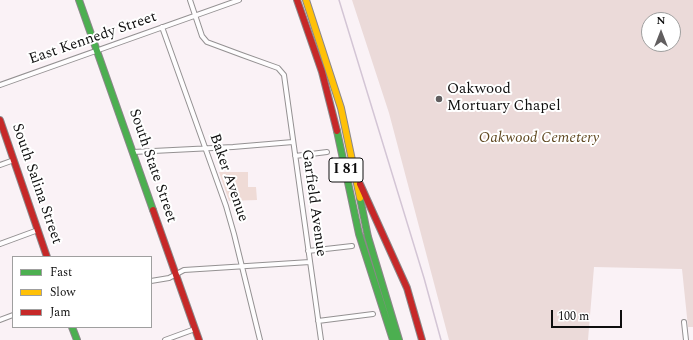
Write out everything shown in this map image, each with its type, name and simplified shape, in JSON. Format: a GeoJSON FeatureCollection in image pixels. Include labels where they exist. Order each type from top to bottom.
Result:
{"type":"FeatureCollection","features":[{"type":"Feature","properties":{"kind":"main road","name":"South State Street"},"geometry":{"type":"LineString","coordinates":[[79,0],[199,340]]}},
{"type":"Feature","properties":{"kind":"main road","name":"I 81"},"geometry":{"type":"LineString","coordinates":[[297,0],[322,72],[334,113],[359,234],[393,340]]}},
{"type":"Feature","properties":{"kind":"main road","name":"I 81"},"geometry":{"type":"LineString","coordinates":[[306,0],[341,108],[368,237],[399,340]]}},
{"type":"Feature","properties":{"kind":"main road","name":"South Salina Street"},"geometry":{"type":"LineString","coordinates":[[0,120],[47,256]]}},
{"type":"Feature","properties":{"kind":"main road"},"geometry":{"type":"LineString","coordinates":[[355,175],[371,206],[407,288],[422,340]]}},
{"type":"Feature","properties":{"kind":"main road"},"geometry":{"type":"LineString","coordinates":[[72,328],[77,340]]}},
{"type":"Feature","properties":{"kind":"street"},"geometry":{"type":"LineString","coordinates":[[190,0],[195,16]]}},
{"type":"Feature","properties":{"kind":"street","name":"East Kennedy Street"},"geometry":{"type":"LineString","coordinates":[[0,85],[239,0]]}},
{"type":"Feature","properties":{"kind":"street","name":"Garfield Avenue"},"geometry":{"type":"LineString","coordinates":[[195,16],[202,36],[210,43],[280,69],[285,81],[321,340]]}},
{"type":"Feature","properties":{"kind":"street","name":"Baker Avenue"},"geometry":{"type":"LineString","coordinates":[[162,27],[226,206],[260,340]]}},
{"type":"Feature","properties":{"kind":"street"},"geometry":{"type":"LineString","coordinates":[[133,152],[293,142]]}},
{"type":"Feature","properties":{"kind":"street"},"geometry":{"type":"LineString","coordinates":[[295,156],[327,152]]}},
{"type":"Feature","properties":{"kind":"street"},"geometry":{"type":"LineString","coordinates":[[0,165],[14,160]]}},
{"type":"Feature","properties":{"kind":"street"},"geometry":{"type":"LineString","coordinates":[[0,244],[38,230]]}},
{"type":"Feature","properties":{"kind":"street"},"geometry":{"type":"LineString","coordinates":[[308,251],[352,246]]}},
{"type":"Feature","properties":{"kind":"street"},"geometry":{"type":"LineString","coordinates":[[152,280],[169,278],[184,270],[310,262]]}},
{"type":"Feature","properties":{"kind":"street"},"geometry":{"type":"LineString","coordinates":[[318,321],[373,314]]}},
{"type":"Feature","properties":{"kind":"street"},"geometry":{"type":"LineString","coordinates":[[0,320],[12,315]]}},
{"type":"Feature","properties":{"kind":"street"},"geometry":{"type":"LineString","coordinates":[[684,322],[686,340]]}},
{"type":"Feature","properties":{"kind":"street"},"geometry":{"type":"LineString","coordinates":[[165,340],[195,329]]}},
{"type":"Feature","properties":{"kind":"shaded area"},"geometry":{"type":"Polygon","coordinates":[[[219,172],[248,172],[248,187],[256,187],[257,200],[229,201],[219,172]]]}},
{"type":"Feature","properties":{"kind":"green space","name":"Oakwood Cemetery"},"geometry":{"type":"Polygon","coordinates":[[[352,0],[693,0],[693,327],[688,327],[682,269],[594,267],[588,340],[449,340],[389,113],[352,0]]]}},
{"type":"Feature","properties":{"kind":"railway"},"geometry":{"type":"LineString","coordinates":[[339,0],[424,278],[441,340]]}},
{"type":"Feature","properties":{"kind":"traffic: fast"},"geometry":{"type":"LineString","coordinates":[[79,0],[153,210]]}},
{"type":"Feature","properties":{"kind":"traffic: fast"},"geometry":{"type":"LineString","coordinates":[[337,131],[359,234],[393,340]]}},
{"type":"Feature","properties":{"kind":"traffic: fast"},"geometry":{"type":"LineString","coordinates":[[360,198],[368,237],[399,340]]}},
{"type":"Feature","properties":{"kind":"traffic: fast"},"geometry":{"type":"LineString","coordinates":[[72,328],[77,340]]}},
{"type":"Feature","properties":{"kind":"traffic: slow"},"geometry":{"type":"LineString","coordinates":[[306,0],[341,108],[360,198]]}},
{"type":"Feature","properties":{"kind":"traffic: jam"},"geometry":{"type":"LineString","coordinates":[[297,0],[322,72],[337,131]]}},
{"type":"Feature","properties":{"kind":"traffic: jam"},"geometry":{"type":"LineString","coordinates":[[0,120],[47,256]]}},
{"type":"Feature","properties":{"kind":"traffic: jam"},"geometry":{"type":"LineString","coordinates":[[360,184],[407,288],[422,340]]}},
{"type":"Feature","properties":{"kind":"traffic: jam"},"geometry":{"type":"LineString","coordinates":[[153,210],[199,340]]}},
{"type":"Feature","properties":{"kind":"place","name":"Oakwood Mortuary Chapel"},"geometry":{"type":"Point","coordinates":[439,99]}}]}
